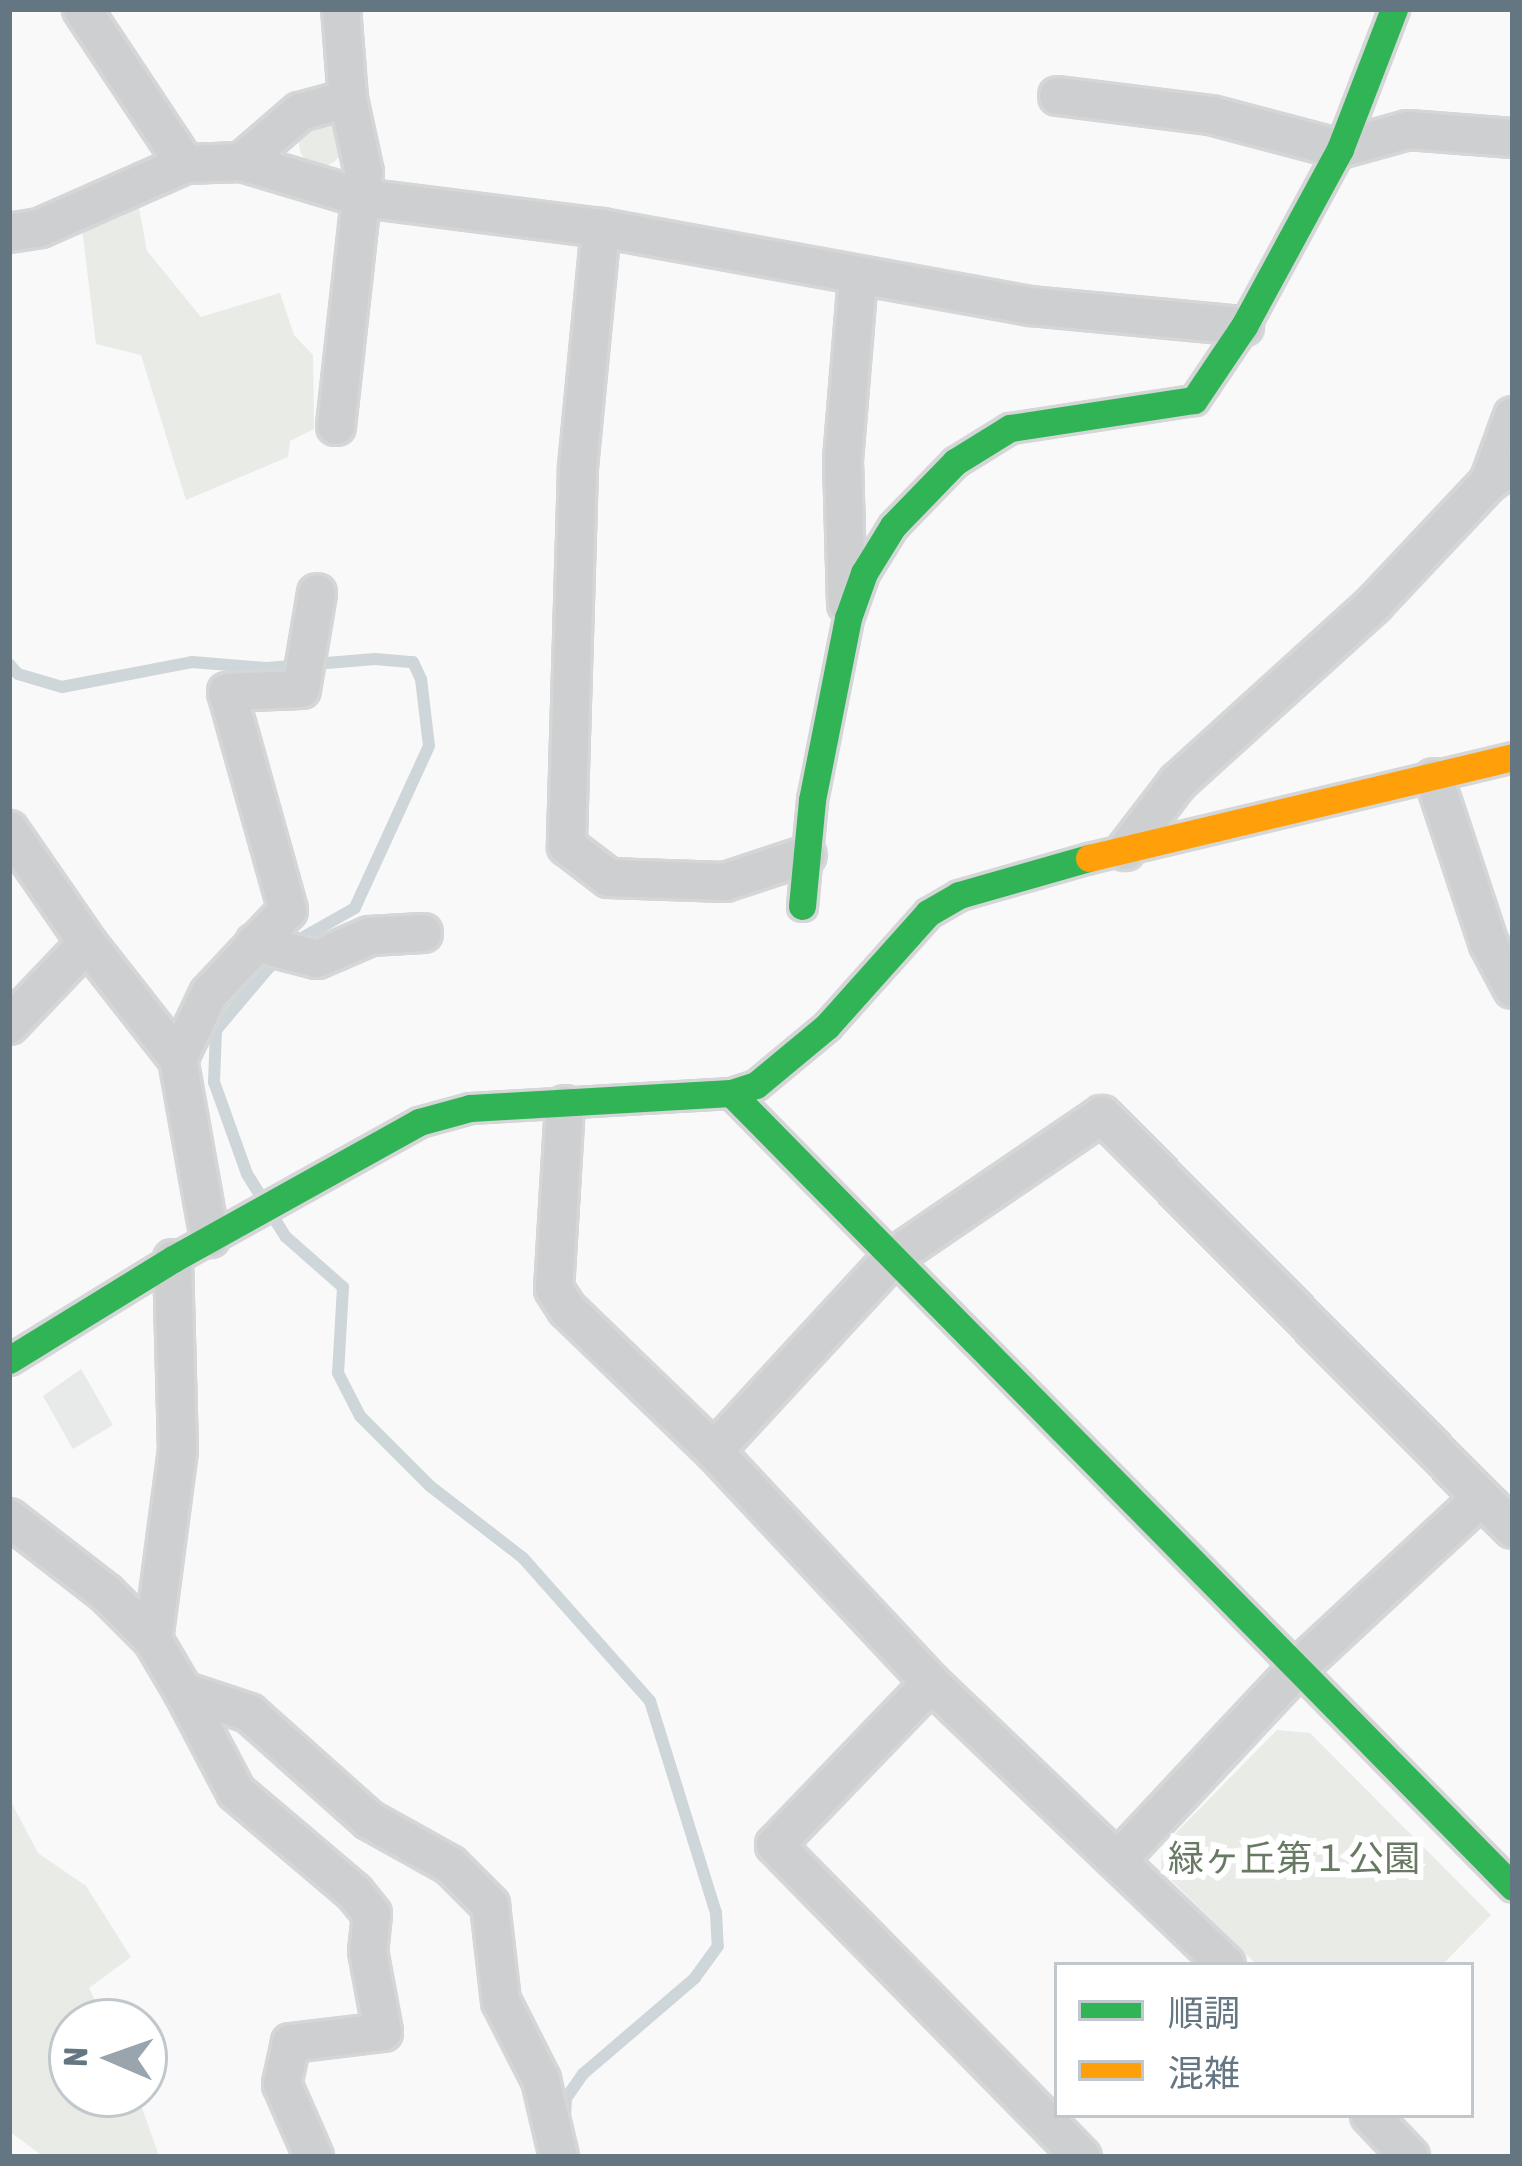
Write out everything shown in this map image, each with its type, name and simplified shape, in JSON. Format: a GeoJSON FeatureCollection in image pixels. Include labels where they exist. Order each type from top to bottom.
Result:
{"type":"FeatureCollection","features":[{"type":"Feature","properties":{"kind":"street"},"geometry":{"type":"LineString","coordinates":[[82,9],[185,164]]}},
{"type":"Feature","properties":{"kind":"street"},"geometry":{"type":"LineString","coordinates":[[336,426],[363,198],[361,145],[348,99],[340,9]]}},
{"type":"Feature","properties":{"kind":"street"},"geometry":{"type":"LineString","coordinates":[[802,906],[806,855],[848,618],[864,573],[893,526],[955,462],[1010,428],[1194,400],[1244,326],[1340,149],[1394,9]]}},
{"type":"Feature","properties":{"kind":"street"},"geometry":{"type":"LineString","coordinates":[[1058,96],[1211,115],[1340,149],[1408,130],[1513,138]]}},
{"type":"Feature","properties":{"kind":"street"},"geometry":{"type":"LineString","coordinates":[[242,162],[300,112],[348,99]]}},
{"type":"Feature","properties":{"kind":"street"},"geometry":{"type":"LineString","coordinates":[[9,232],[40,228],[185,164],[242,162],[363,198],[602,228],[1031,306],[1244,326]]}},
{"type":"Feature","properties":{"kind":"street"},"geometry":{"type":"LineString","coordinates":[[602,228],[578,468],[567,846],[609,878],[632,879],[725,882],[806,855]]}},
{"type":"Feature","properties":{"kind":"street"},"geometry":{"type":"LineString","coordinates":[[848,618],[843,460],[858,278]]}},
{"type":"Feature","properties":{"kind":"street"},"geometry":{"type":"LineString","coordinates":[[1125,850],[1178,782],[1374,604],[1501,473],[1513,416]]}},
{"type":"Feature","properties":{"kind":"street"},"geometry":{"type":"LineString","coordinates":[[178,1059],[209,994],[288,910],[227,692],[302,689],[317,593]]}},
{"type":"Feature","properties":{"kind":"street"},"geometry":{"type":"LineString","coordinates":[[9,1360],[173,1259],[419,1122],[450,1112],[731,1094],[756,1085],[827,1026],[928,913],[959,895],[1172,835],[1513,757]]}},
{"type":"Feature","properties":{"kind":"street"},"geometry":{"type":"LineString","coordinates":[[1434,778],[1489,944],[1513,989]]}},
{"type":"Feature","properties":{"kind":"street"},"geometry":{"type":"LineString","coordinates":[[9,830],[87,944],[178,1059],[197,1190],[210,1238]]}},
{"type":"Feature","properties":{"kind":"street"},"geometry":{"type":"LineString","coordinates":[[255,943],[317,959],[370,936],[422,933]]}},
{"type":"Feature","properties":{"kind":"street"},"geometry":{"type":"LineString","coordinates":[[9,1025],[87,944]]}},
{"type":"Feature","properties":{"kind":"street"},"geometry":{"type":"LineString","coordinates":[[731,1094],[1513,1887]]}},
{"type":"Feature","properties":{"kind":"street"},"geometry":{"type":"LineString","coordinates":[[565,1105],[554,1288],[567,1309],[714,1451],[931,1683],[1223,1962]]}},
{"type":"Feature","properties":{"kind":"street"},"geometry":{"type":"LineString","coordinates":[[714,1451],[891,1259],[1102,1115],[1513,1529]]}},
{"type":"Feature","properties":{"kind":"street"},"geometry":{"type":"LineString","coordinates":[[153,1640],[178,1451],[173,1259]]}},
{"type":"Feature","properties":{"kind":"street"},"geometry":{"type":"LineString","coordinates":[[1119,1859],[1298,1668],[1481,1498]]}},
{"type":"Feature","properties":{"kind":"street"},"geometry":{"type":"LineString","coordinates":[[9,1518],[106,1593],[153,1640],[236,1792],[354,1892],[372,1914],[368,1951],[383,2032],[291,2043],[282,2084],[314,2157]]}},
{"type":"Feature","properties":{"kind":"street"},"geometry":{"type":"LineString","coordinates":[[931,1683],[775,1845],[1082,2157]]}},
{"type":"Feature","properties":{"kind":"street"},"geometry":{"type":"LineString","coordinates":[[183,1691],[249,1713],[369,1820],[450,1865],[490,1905],[501,2001],[541,2080],[559,2157]]}},
{"type":"Feature","properties":{"kind":"street"},"geometry":{"type":"LineString","coordinates":[[1373,2118],[1410,2157]]}},
{"type":"Feature","properties":{"kind":"shaded area"},"geometry":{"type":"Polygon","coordinates":[[[81,1369],[113,1425],[73,1449],[43,1396],[81,1369]]]}},
{"type":"Feature","properties":{"kind":"green space"},"geometry":{"type":"Polygon","coordinates":[[[321,122],[336,129],[343,144],[336,159],[321,166],[306,159],[299,144],[306,129],[321,122]]]}},
{"type":"Feature","properties":{"kind":"green space"},"geometry":{"type":"Polygon","coordinates":[[[138,203],[147,251],[201,317],[280,293],[294,335],[313,355],[314,429],[290,441],[288,457],[186,500],[141,355],[96,344],[82,228],[138,203]]]}},
{"type":"Feature","properties":{"kind":"green space","name":"緑ヶ丘第１公園"},"geometry":{"type":"Polygon","coordinates":[[[1277,1730],[1310,1733],[1491,1915],[1445,1962],[1254,1962],[1161,1870],[1162,1847],[1277,1730]]]}},
{"type":"Feature","properties":{"kind":"green space"},"geometry":{"type":"Polygon","coordinates":[[[9,1798],[38,1853],[86,1886],[131,1957],[89,1988],[94,1998],[48,1998],[48,2118],[146,2118],[158,2153],[150,2157],[44,2157],[9,2131],[9,1798]]]}},
{"type":"Feature","properties":{"kind":"waterway"},"geometry":{"type":"LineString","coordinates":[[9,664],[18,674],[62,687],[192,662],[267,668],[375,659],[413,662],[421,679],[429,746],[355,908],[293,943]]}},
{"type":"Feature","properties":{"kind":"waterway"},"geometry":{"type":"LineString","coordinates":[[262,1198],[247,1174],[214,1082],[216,1030],[278,957]]}},
{"type":"Feature","properties":{"kind":"waterway"},"geometry":{"type":"LineString","coordinates":[[272,1215],[286,1237],[343,1287],[338,1373],[360,1416],[430,1486],[523,1558],[650,1701],[716,1913],[718,1946],[695,1978],[583,2074],[566,2098],[565,2120]]}},
{"type":"Feature","properties":{"kind":"traffic: fast"},"geometry":{"type":"LineString","coordinates":[[802,906],[812,800],[848,618],[864,573],[893,526],[955,462],[1010,428],[1194,400],[1244,326],[1340,149],[1394,9]]}},
{"type":"Feature","properties":{"kind":"traffic: fast"},"geometry":{"type":"LineString","coordinates":[[9,1360],[173,1259],[419,1122],[470,1108],[731,1093],[756,1085],[827,1026],[928,913],[959,895],[1089,858]]}},
{"type":"Feature","properties":{"kind":"traffic: fast"},"geometry":{"type":"LineString","coordinates":[[731,1093],[1513,1887]]}},
{"type":"Feature","properties":{"kind":"traffic: slow"},"geometry":{"type":"LineString","coordinates":[[1089,858],[1513,757]]}}]}
